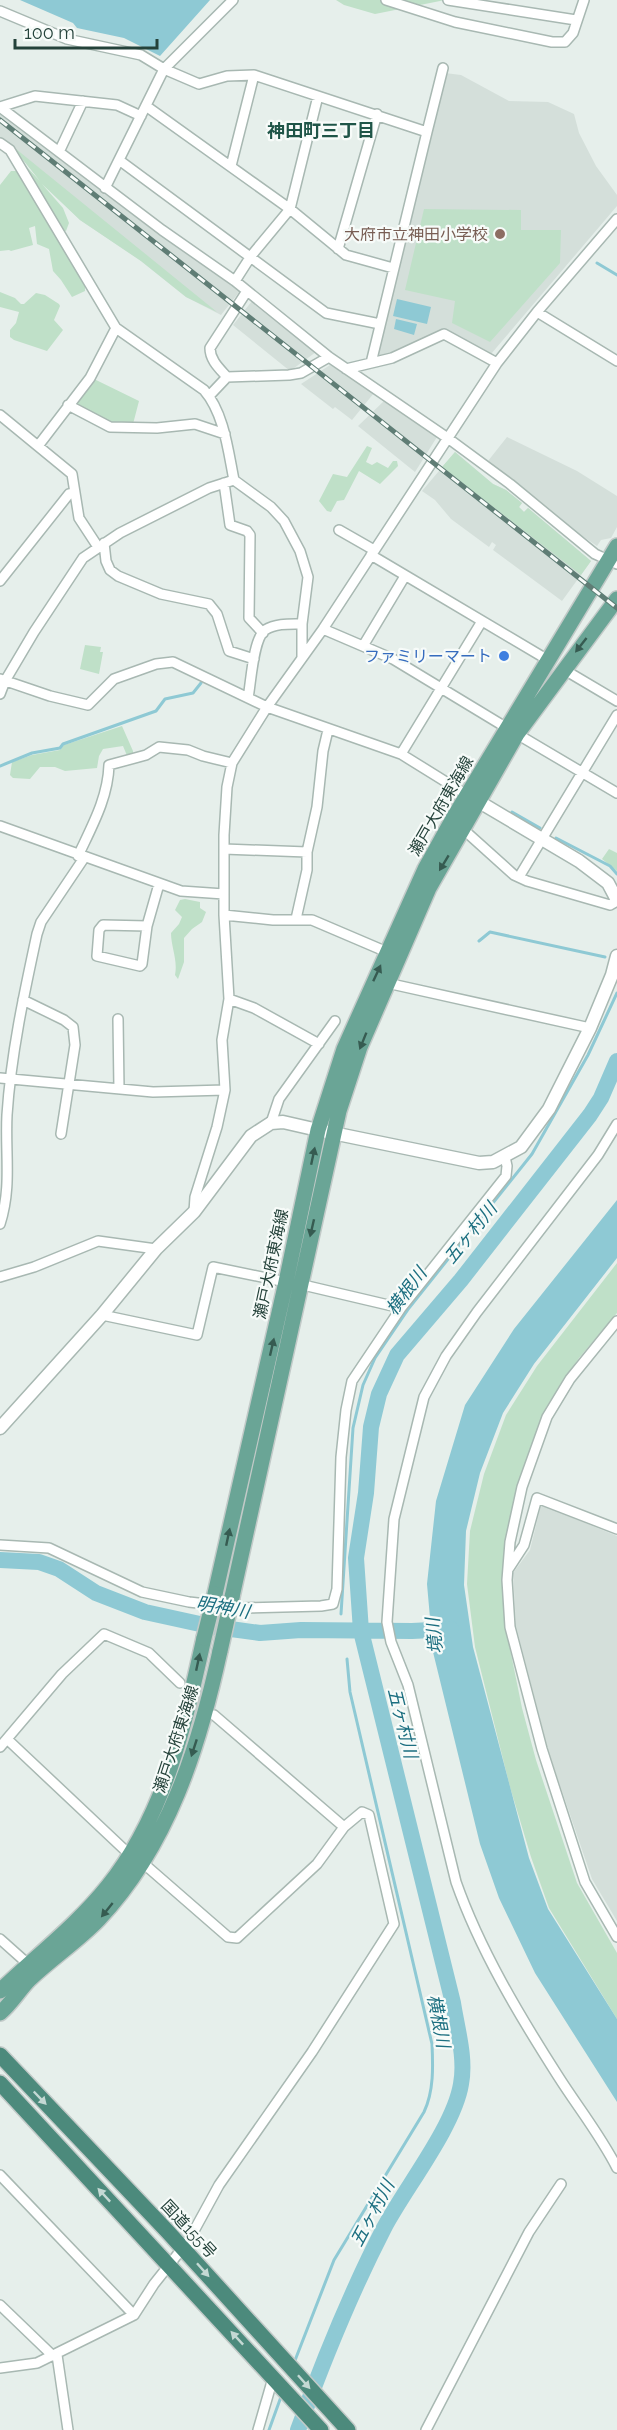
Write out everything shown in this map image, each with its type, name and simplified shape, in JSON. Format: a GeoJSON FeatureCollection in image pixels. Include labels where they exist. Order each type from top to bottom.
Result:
{"type":"FeatureCollection","features":[{"type":"Feature","properties":{"kind":"highway","name":"国道155号"},"geometry":{"type":"LineString","coordinates":[[0,2055],[183,2248],[348,2430]]}},
{"type":"Feature","properties":{"kind":"highway"},"geometry":{"type":"LineString","coordinates":[[0,2083],[318,2427]]}},
{"type":"Feature","properties":{"kind":"main road","name":"瀬戸大府東海線"},"geometry":{"type":"LineString","coordinates":[[0,2013],[10,2005],[29,1981],[100,1918],[143,1863],[172,1806],[210,1699],[232,1598],[293,1283],[318,1130],[344,1049],[425,869],[473,798],[512,731],[548,660],[615,557]]}},
{"type":"Feature","properties":{"kind":"main road","name":"瀬戸大府東海線"},"geometry":{"type":"LineString","coordinates":[[512,731],[617,599]]}},
{"type":"Feature","properties":{"kind":"main road","name":"瀬戸大府東海線"},"geometry":{"type":"LineString","coordinates":[[0,1991],[87,1911],[108,1886],[129,1854],[158,1799],[175,1755],[293,1283],[339,1111],[360,1047],[387,983],[429,888],[464,830],[473,798]]}},
{"type":"Feature","properties":{"kind":"street"},"geometry":{"type":"LineString","coordinates":[[105,188],[164,69],[233,0]]}},
{"type":"Feature","properties":{"kind":"street"},"geometry":{"type":"LineString","coordinates":[[386,0],[439,18],[552,42],[565,42],[573,33],[584,0]]}},
{"type":"Feature","properties":{"kind":"street"},"geometry":{"type":"LineString","coordinates":[[448,0],[576,20]]}},
{"type":"Feature","properties":{"kind":"street"},"geometry":{"type":"LineString","coordinates":[[0,11],[67,39],[141,55],[164,69],[199,84],[226,76],[254,75],[427,132]]}},
{"type":"Feature","properties":{"kind":"street"},"geometry":{"type":"LineString","coordinates":[[370,363],[443,68]]}},
{"type":"Feature","properties":{"kind":"street"},"geometry":{"type":"LineString","coordinates":[[231,166],[254,75]]}},
{"type":"Feature","properties":{"kind":"street"},"geometry":{"type":"LineString","coordinates":[[0,107],[35,96],[117,105],[141,116]]}},
{"type":"Feature","properties":{"kind":"street"},"geometry":{"type":"LineString","coordinates":[[235,281],[251,256],[290,209],[318,96]]}},
{"type":"Feature","properties":{"kind":"street"},"geometry":{"type":"LineString","coordinates":[[59,152],[83,101]]}},
{"type":"Feature","properties":{"kind":"street"},"geometry":{"type":"LineString","coordinates":[[146,106],[290,209],[346,255],[393,268]]}},
{"type":"Feature","properties":{"kind":"street"},"geometry":{"type":"LineString","coordinates":[[0,107],[105,188],[235,281],[346,369],[448,438],[510,484],[595,554],[615,557]]}},
{"type":"Feature","properties":{"kind":"street"},"geometry":{"type":"LineString","coordinates":[[338,249],[377,114]]}},
{"type":"Feature","properties":{"kind":"street"},"geometry":{"type":"LineString","coordinates":[[0,143],[9,150],[116,328],[209,396],[225,434],[234,480],[271,507],[284,521],[300,551],[308,577],[302,624],[302,658]]}},
{"type":"Feature","properties":{"kind":"street"},"geometry":{"type":"LineString","coordinates":[[119,160],[326,313],[380,324]]}},
{"type":"Feature","properties":{"kind":"street"},"geometry":{"type":"LineString","coordinates":[[194,1212],[195,1197],[217,1127],[225,1090],[222,1040],[229,999],[224,915],[224,849],[227,787],[232,763],[267,707],[323,629],[497,363],[537,312],[617,219]]}},
{"type":"Feature","properties":{"kind":"street"},"geometry":{"type":"LineString","coordinates":[[227,377],[210,354],[210,348],[248,291]]}},
{"type":"Feature","properties":{"kind":"street"},"geometry":{"type":"LineString","coordinates":[[537,312],[617,361]]}},
{"type":"Feature","properties":{"kind":"street"},"geometry":{"type":"LineString","coordinates":[[38,446],[90,378],[116,328]]}},
{"type":"Feature","properties":{"kind":"street"},"geometry":{"type":"LineString","coordinates":[[346,369],[392,358],[444,334],[497,363]]}},
{"type":"Feature","properties":{"kind":"street"},"geometry":{"type":"LineString","coordinates":[[209,396],[227,377],[300,373],[330,357]]}},
{"type":"Feature","properties":{"kind":"street"},"geometry":{"type":"LineString","coordinates":[[68,405],[110,427],[157,428],[195,424],[225,434]]}},
{"type":"Feature","properties":{"kind":"street"},"geometry":{"type":"LineString","coordinates":[[0,415],[72,474],[79,518],[101,545],[110,570],[118,576],[161,594],[209,604],[217,614],[229,651],[254,659]]}},
{"type":"Feature","properties":{"kind":"street"},"geometry":{"type":"LineString","coordinates":[[0,694],[2,680],[83,558],[101,545],[209,488],[234,480]]}},
{"type":"Feature","properties":{"kind":"street"},"geometry":{"type":"LineString","coordinates":[[224,483],[230,525],[247,531],[250,535],[249,618],[263,633]]}},
{"type":"Feature","properties":{"kind":"street"},"geometry":{"type":"LineString","coordinates":[[0,581],[69,494],[74,493]]}},
{"type":"Feature","properties":{"kind":"street"},"geometry":{"type":"LineString","coordinates":[[339,530],[405,576],[548,660]]}},
{"type":"Feature","properties":{"kind":"street"},"geometry":{"type":"LineString","coordinates":[[363,646],[405,576]]}},
{"type":"Feature","properties":{"kind":"street"},"geometry":{"type":"LineString","coordinates":[[401,754],[482,621]]}},
{"type":"Feature","properties":{"kind":"street"},"geometry":{"type":"LineString","coordinates":[[248,698],[258,640],[263,633],[284,624],[302,624]]}},
{"type":"Feature","properties":{"kind":"street"},"geometry":{"type":"LineString","coordinates":[[323,629],[393,659],[617,793]]}},
{"type":"Feature","properties":{"kind":"street"},"geometry":{"type":"LineString","coordinates":[[2,680],[50,696],[88,705],[114,679],[156,664],[173,662],[267,707],[401,754],[543,839],[608,883],[617,900],[610,905],[526,881],[464,830]]}},
{"type":"Feature","properties":{"kind":"street"},"geometry":{"type":"LineString","coordinates":[[563,669],[617,701]]}},
{"type":"Feature","properties":{"kind":"street"},"geometry":{"type":"LineString","coordinates":[[519,877],[617,715]]}},
{"type":"Feature","properties":{"kind":"street"},"geometry":{"type":"LineString","coordinates":[[296,919],[307,870],[307,852],[317,807],[323,751],[328,729]]}},
{"type":"Feature","properties":{"kind":"street"},"geometry":{"type":"LineString","coordinates":[[0,1224],[7,1203],[7,1117],[10,1080],[23,1000],[41,922],[81,857],[102,804],[109,779],[109,765],[146,755],[159,747],[188,750],[232,763]]}},
{"type":"Feature","properties":{"kind":"street"},"geometry":{"type":"LineString","coordinates":[[0,826],[181,891],[224,894]]}},
{"type":"Feature","properties":{"kind":"street"},"geometry":{"type":"LineString","coordinates":[[224,849],[307,852]]}},
{"type":"Feature","properties":{"kind":"street"},"geometry":{"type":"LineString","coordinates":[[147,926],[103,925],[99,930],[97,956],[140,966],[142,964],[147,926],[159,884]]}},
{"type":"Feature","properties":{"kind":"street"},"geometry":{"type":"LineString","coordinates":[[224,915],[273,920],[312,920],[387,952]]}},
{"type":"Feature","properties":{"kind":"street"},"geometry":{"type":"LineString","coordinates":[[0,1428],[102,1315],[156,1249],[194,1212],[251,1136],[271,1123],[292,1122],[318,1130],[463,1161],[493,1162],[521,1147],[549,1109],[590,1028],[612,975],[617,956]]}},
{"type":"Feature","properties":{"kind":"street"},"geometry":{"type":"LineString","coordinates":[[387,983],[590,1028]]}},
{"type":"Feature","properties":{"kind":"street"},"geometry":{"type":"LineString","coordinates":[[229,999],[254,1008],[319,1044]]}},
{"type":"Feature","properties":{"kind":"street"},"geometry":{"type":"LineString","coordinates":[[23,1000],[64,1020],[73,1027],[75,1044],[61,1134]]}},
{"type":"Feature","properties":{"kind":"street"},"geometry":{"type":"LineString","coordinates":[[118,1019],[119,1089]]}},
{"type":"Feature","properties":{"kind":"street"},"geometry":{"type":"LineString","coordinates":[[271,1123],[279,1099],[335,1021]]}},
{"type":"Feature","properties":{"kind":"street"},"geometry":{"type":"LineString","coordinates":[[0,1078],[153,1092],[225,1090]]}},
{"type":"Feature","properties":{"kind":"street"},"geometry":{"type":"LineString","coordinates":[[617,1124],[598,1155],[477,1312],[446,1356],[424,1397],[394,1519],[387,1622],[391,1642],[408,1685],[456,1882],[465,1906],[492,1963],[536,2043],[617,2168]]}},
{"type":"Feature","properties":{"kind":"street"},"geometry":{"type":"LineString","coordinates":[[0,1545],[49,1548],[142,1592],[189,1602],[241,1608],[333,1604],[337,1589],[341,1457],[352,1381],[401,1308],[506,1176],[505,1157]]}},
{"type":"Feature","properties":{"kind":"street"},"geometry":{"type":"LineString","coordinates":[[0,1276],[34,1267],[98,1241],[156,1249]]}},
{"type":"Feature","properties":{"kind":"street"},"geometry":{"type":"LineString","coordinates":[[102,1315],[196,1335],[213,1267],[401,1308]]}},
{"type":"Feature","properties":{"kind":"street"},"geometry":{"type":"LineString","coordinates":[[617,1321],[570,1379],[547,1417],[522,1487],[510,1542],[508,1570],[510,1627],[542,1749],[585,1882],[617,1937]]}},
{"type":"Feature","properties":{"kind":"street"},"geometry":{"type":"LineString","coordinates":[[508,1570],[524,1545],[537,1498],[617,1529]]}},
{"type":"Feature","properties":{"kind":"street"},"geometry":{"type":"LineString","coordinates":[[0,1747],[62,1674],[104,1634],[149,1653],[180,1683]]}},
{"type":"Feature","properties":{"kind":"street"},"geometry":{"type":"LineString","coordinates":[[214,1715],[344,1827]]}},
{"type":"Feature","properties":{"kind":"street"},"geometry":{"type":"LineString","coordinates":[[7,1739],[129,1854]]}},
{"type":"Feature","properties":{"kind":"street"},"geometry":{"type":"LineString","coordinates":[[0,2368],[37,2363],[134,2315],[154,2284],[183,2248],[219,2185],[312,2052],[394,1924],[369,1815],[362,1812],[344,1827],[317,1864],[237,1938],[228,1937],[143,1863]]}},
{"type":"Feature","properties":{"kind":"street"},"geometry":{"type":"LineString","coordinates":[[0,1939],[28,1964]]}},
{"type":"Feature","properties":{"kind":"street"},"geometry":{"type":"LineString","coordinates":[[0,2175],[134,2315]]}},
{"type":"Feature","properties":{"kind":"street"},"geometry":{"type":"LineString","coordinates":[[426,2430],[445,2389],[529,2232],[561,2184]]}},
{"type":"Feature","properties":{"kind":"street"},"geometry":{"type":"LineString","coordinates":[[0,2305],[55,2355],[68,2430]]}},
{"type":"Feature","properties":{"kind":"street"},"geometry":{"type":"LineString","coordinates":[[258,2430],[275,2380]]}},
{"type":"Feature","properties":{"kind":"shaded area","name":"大府市立神田小学校"},"geometry":{"type":"Polygon","coordinates":[[[445,73],[461,75],[509,101],[548,102],[574,114],[579,133],[596,166],[617,195],[617,206],[491,354],[443,329],[391,355],[376,358],[445,73]]]}},
{"type":"Feature","properties":{"kind":"shaded area"},"geometry":{"type":"Polygon","coordinates":[[[0,113],[117,203],[240,291],[221,315],[186,297],[141,261],[80,220],[0,137],[0,113]]]}},
{"type":"Feature","properties":{"kind":"shaded area"},"geometry":{"type":"Polygon","coordinates":[[[252,301],[316,352],[290,371],[233,325],[252,301]]]}},
{"type":"Feature","properties":{"kind":"shaded area"},"geometry":{"type":"Polygon","coordinates":[[[330,365],[374,393],[352,420],[335,407],[333,409],[301,384],[330,365]]]}},
{"type":"Feature","properties":{"kind":"shaded area"},"geometry":{"type":"Polygon","coordinates":[[[384,401],[437,437],[415,472],[358,426],[384,401]]]}},
{"type":"Feature","properties":{"kind":"shaded area"},"geometry":{"type":"Polygon","coordinates":[[[507,437],[577,471],[617,496],[617,527],[611,538],[601,540],[597,546],[566,525],[488,461],[507,437]]]}},
{"type":"Feature","properties":{"kind":"shaded area"},"geometry":{"type":"Polygon","coordinates":[[[455,452],[493,484],[506,490],[522,503],[519,507],[524,512],[528,508],[591,561],[562,601],[493,550],[496,545],[492,542],[489,547],[451,519],[435,500],[422,491],[455,452]]]}},
{"type":"Feature","properties":{"kind":"shaded area"},"geometry":{"type":"Polygon","coordinates":[[[541,1505],[617,1536],[617,1921],[592,1879],[548,1750],[516,1626],[513,1573],[530,1550],[541,1505]]]}},
{"type":"Feature","properties":{"kind":"green space"},"geometry":{"type":"Polygon","coordinates":[[[336,0],[445,0],[375,14],[344,5],[336,0]]]}},
{"type":"Feature","properties":{"kind":"green space"},"geometry":{"type":"Polygon","coordinates":[[[0,136],[217,312],[186,297],[141,261],[80,220],[42,184],[63,208],[69,223],[66,231],[61,230],[23,167],[25,165],[40,181],[15,150],[0,136]]]}},
{"type":"Feature","properties":{"kind":"green space"},"geometry":{"type":"Polygon","coordinates":[[[11,171],[17,171],[20,175],[85,286],[85,291],[72,297],[53,271],[49,249],[37,244],[35,226],[29,228],[33,245],[11,251],[0,251],[0,185],[11,171]]]}},
{"type":"Feature","properties":{"kind":"green space"},"geometry":{"type":"Polygon","coordinates":[[[424,209],[521,210],[521,230],[561,230],[560,263],[490,342],[452,323],[455,301],[405,290],[424,209]]]}},
{"type":"Feature","properties":{"kind":"green space"},"geometry":{"type":"Polygon","coordinates":[[[0,292],[15,298],[21,304],[36,293],[45,295],[59,304],[54,320],[63,330],[47,351],[10,337],[10,330],[16,323],[19,312],[0,307],[0,292]]]}},
{"type":"Feature","properties":{"kind":"green space"},"geometry":{"type":"Polygon","coordinates":[[[94,379],[139,401],[133,424],[109,424],[76,407],[75,403],[94,379]]]}},
{"type":"Feature","properties":{"kind":"green space"},"geometry":{"type":"Polygon","coordinates":[[[367,446],[372,448],[366,462],[372,465],[377,462],[388,468],[393,461],[397,461],[398,466],[380,484],[359,471],[344,500],[337,501],[331,512],[327,511],[319,501],[333,474],[347,477],[367,446]]]}},
{"type":"Feature","properties":{"kind":"green space"},"geometry":{"type":"Polygon","coordinates":[[[455,452],[493,484],[506,490],[522,503],[519,507],[524,512],[528,508],[591,561],[581,575],[442,467],[455,452]]]}},
{"type":"Feature","properties":{"kind":"green space"},"geometry":{"type":"Polygon","coordinates":[[[85,645],[101,647],[100,652],[103,652],[99,674],[80,669],[85,645]]]}},
{"type":"Feature","properties":{"kind":"green space"},"geometry":{"type":"Polygon","coordinates":[[[122,726],[133,756],[128,758],[123,746],[103,749],[97,768],[65,771],[55,767],[40,767],[30,779],[13,778],[10,775],[12,762],[32,755],[60,750],[64,745],[122,726]]]}},
{"type":"Feature","properties":{"kind":"green space"},"geometry":{"type":"Polygon","coordinates":[[[609,849],[617,853],[617,871],[602,859],[609,849]]]}},
{"type":"Feature","properties":{"kind":"green space"},"geometry":{"type":"Polygon","coordinates":[[[180,900],[200,902],[200,908],[206,912],[202,922],[184,938],[184,962],[178,979],[175,975],[176,964],[171,933],[182,917],[175,910],[180,900]]]}},
{"type":"Feature","properties":{"kind":"green space"},"geometry":{"type":"Polygon","coordinates":[[[617,1263],[617,1313],[579,1358],[547,1406],[523,1472],[507,1537],[504,1584],[508,1639],[522,1708],[536,1760],[577,1883],[617,1953],[617,2019],[549,1908],[531,1857],[510,1787],[475,1647],[467,1584],[470,1531],[484,1474],[506,1415],[537,1366],[617,1263]]]}},
{"type":"Feature","properties":{"kind":"water"},"geometry":{"type":"Polygon","coordinates":[[[20,0],[210,0],[160,56],[124,38],[77,28],[73,23],[20,0]]]}},
{"type":"Feature","properties":{"kind":"water"},"geometry":{"type":"Polygon","coordinates":[[[397,299],[431,307],[427,324],[393,316],[397,299]]]}},
{"type":"Feature","properties":{"kind":"water"},"geometry":{"type":"Polygon","coordinates":[[[396,319],[417,324],[414,335],[394,329],[396,319]]]}},
{"type":"Feature","properties":{"kind":"water","name":"境川"},"geometry":{"type":"Polygon","coordinates":[[[617,1200],[617,1258],[534,1364],[503,1413],[480,1473],[466,1531],[464,1585],[473,1647],[529,1858],[548,1909],[617,2019],[617,2102],[535,1973],[499,1898],[480,1844],[433,1652],[427,1584],[436,1501],[465,1405],[514,1329],[617,1200]]]}},
{"type":"Feature","properties":{"kind":"waterway"},"geometry":{"type":"LineString","coordinates":[[597,263],[617,275]]}},
{"type":"Feature","properties":{"kind":"waterway"},"geometry":{"type":"LineString","coordinates":[[0,766],[32,753],[60,748],[63,744],[156,711],[165,699],[193,693],[201,683]]}},
{"type":"Feature","properties":{"kind":"waterway","name":"横根川"},"geometry":{"type":"LineString","coordinates":[[512,812],[540,828]]}},
{"type":"Feature","properties":{"kind":"waterway","name":"横根川"},"geometry":{"type":"LineString","coordinates":[[556,838],[610,866],[617,874]]}},
{"type":"Feature","properties":{"kind":"waterway"},"geometry":{"type":"LineString","coordinates":[[479,941],[490,932],[605,957]]}},
{"type":"Feature","properties":{"kind":"waterway","name":"横根川"},"geometry":{"type":"LineString","coordinates":[[341,1614],[353,1428],[363,1385],[375,1358],[409,1308],[532,1154],[588,1055],[617,993]]}},
{"type":"Feature","properties":{"kind":"waterway","name":"五ヶ村川"},"geometry":{"type":"LineString","coordinates":[[298,2430],[348,2303],[384,2228],[449,2119],[457,2101],[462,2074],[462,2054],[453,2003],[361,1631],[356,1558],[366,1493],[371,1427],[379,1394],[397,1355],[461,1280],[590,1115],[601,1098],[617,1061]]}},
{"type":"Feature","properties":{"kind":"waterway","name":"明神川"},"geometry":{"type":"LineString","coordinates":[[0,1560],[39,1562],[59,1569],[96,1593],[145,1612],[209,1626],[260,1633],[301,1630],[451,1629]]}},
{"type":"Feature","properties":{"kind":"waterway","name":"横根川"},"geometry":{"type":"LineString","coordinates":[[294,2363],[334,2260],[424,2112],[430,2096],[432,2078],[432,2044],[350,1692],[347,1659]]}},
{"type":"Feature","properties":{"kind":"waterway","name":"横根川"},"geometry":{"type":"LineString","coordinates":[[269,2430],[282,2394]]}},
{"type":"Feature","properties":{"kind":"railway"},"geometry":{"type":"LineString","coordinates":[[0,120],[617,608]]}},
{"type":"Feature","properties":{"kind":"place","name":"大府市立神田小学校"},"geometry":{"type":"Point","coordinates":[500,234]}},
{"type":"Feature","properties":{"kind":"place","name":"ファミリーマート"},"geometry":{"type":"Point","coordinates":[504,656]}},
{"type":"Feature","properties":{"kind":"district","name":"神田町三丁目"},"geometry":{"type":"Point","coordinates":[321,130]}}]}
